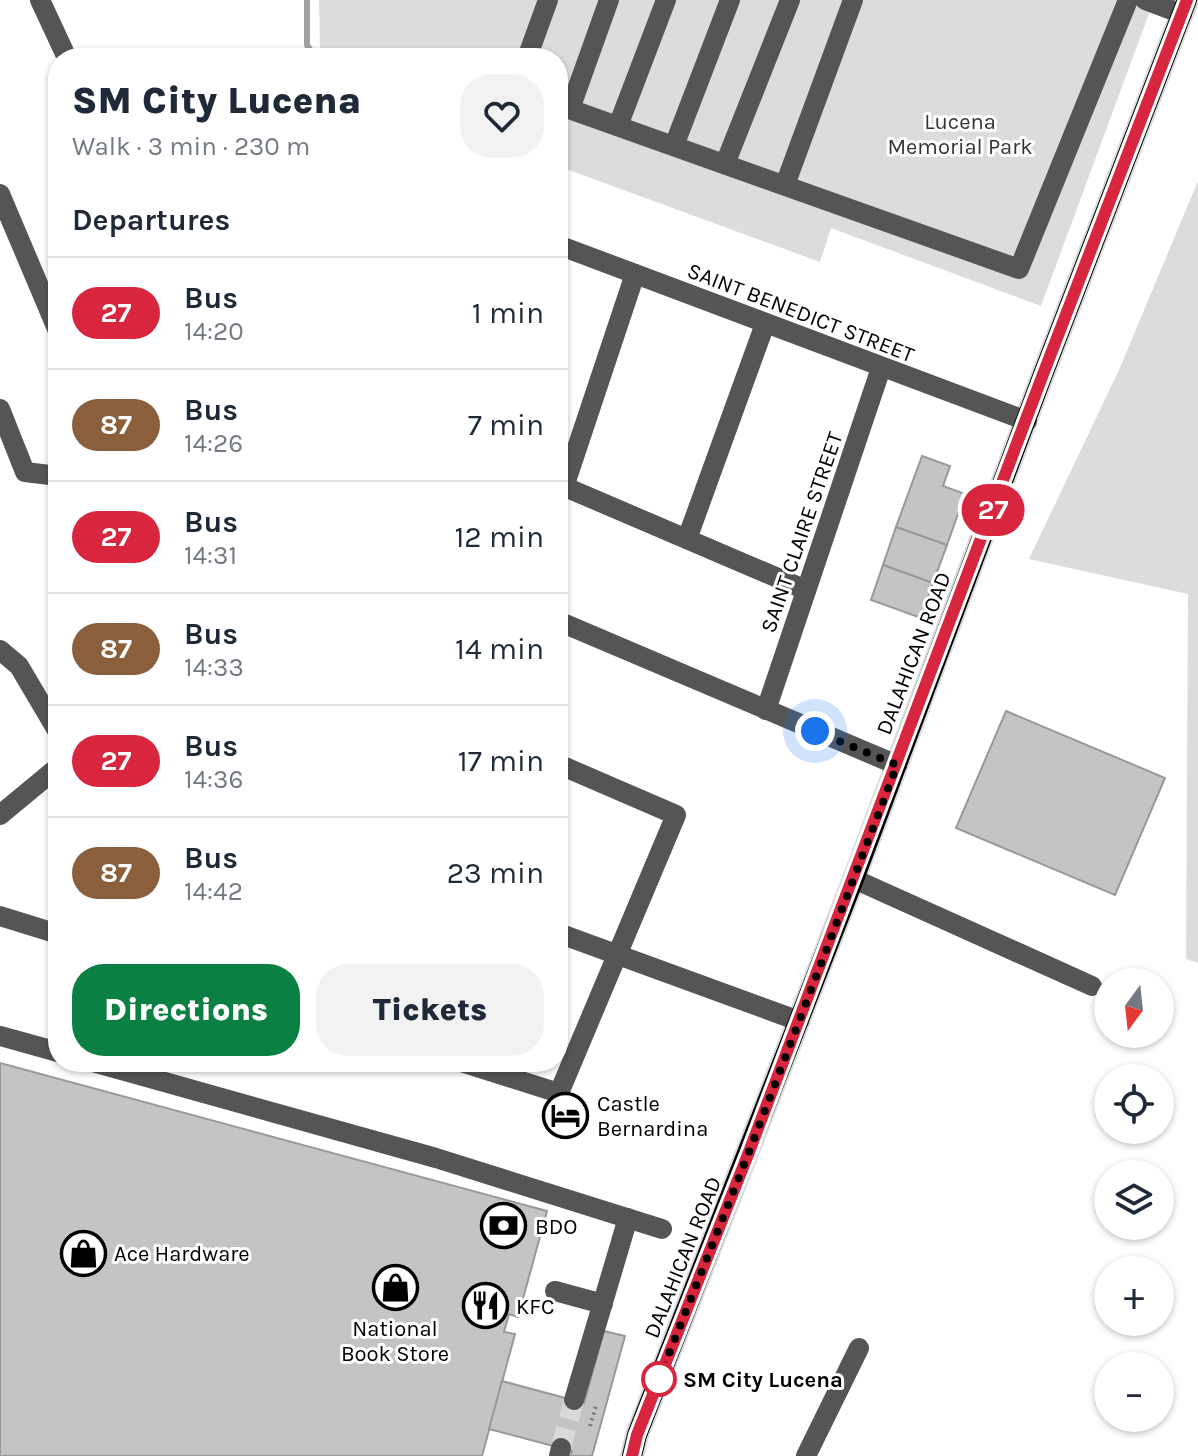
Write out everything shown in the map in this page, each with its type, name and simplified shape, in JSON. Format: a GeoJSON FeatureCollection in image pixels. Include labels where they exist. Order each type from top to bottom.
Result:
{"type":"FeatureCollection","features":[{"type":"Feature","properties":{"kind":"main road","name":"DALAHICAN ROAD"},"geometry":{"type":"LineString","coordinates":[[632,1456],[637,1435],[854,879],[1185,7]]}},
{"type":"Feature","properties":{"kind":"street"},"geometry":{"type":"LineString","coordinates":[[40,0],[62,48]]}},
{"type":"Feature","properties":{"kind":"street"},"geometry":{"type":"LineString","coordinates":[[531,48],[548,0]]}},
{"type":"Feature","properties":{"kind":"street"},"geometry":{"type":"LineString","coordinates":[[568,97],[609,0]]}},
{"type":"Feature","properties":{"kind":"street"},"geometry":{"type":"LineString","coordinates":[[618,126],[666,0]]}},
{"type":"Feature","properties":{"kind":"street"},"geometry":{"type":"LineString","coordinates":[[674,146],[730,0]]}},
{"type":"Feature","properties":{"kind":"street"},"geometry":{"type":"LineString","coordinates":[[725,164],[790,0]]}},
{"type":"Feature","properties":{"kind":"street"},"geometry":{"type":"LineString","coordinates":[[785,185],[853,0]]}},
{"type":"Feature","properties":{"kind":"street"},"geometry":{"type":"LineString","coordinates":[[568,108],[1019,269],[1128,0]]}},
{"type":"Feature","properties":{"kind":"street"},"geometry":{"type":"LineString","coordinates":[[1145,0],[1185,7]]}},
{"type":"Feature","properties":{"kind":"street"},"geometry":{"type":"LineString","coordinates":[[0,194],[48,307]]}},
{"type":"Feature","properties":{"kind":"street","name":"SAINT BENEDICT STREET"},"geometry":{"type":"LineString","coordinates":[[568,249],[1027,421]]}},
{"type":"Feature","properties":{"kind":"street"},"geometry":{"type":"LineString","coordinates":[[568,466],[635,274]]}},
{"type":"Feature","properties":{"kind":"street"},"geometry":{"type":"LineString","coordinates":[[687,539],[765,324]]}},
{"type":"Feature","properties":{"kind":"street","name":"SAINT CLAIRE STREET"},"geometry":{"type":"LineString","coordinates":[[766,710],[881,368]]}},
{"type":"Feature","properties":{"kind":"street"},"geometry":{"type":"LineString","coordinates":[[0,409],[25,472],[48,475]]}},
{"type":"Feature","properties":{"kind":"street"},"geometry":{"type":"LineString","coordinates":[[568,489],[806,590]]}},
{"type":"Feature","properties":{"kind":"street"},"geometry":{"type":"LineString","coordinates":[[568,625],[897,765]]}},
{"type":"Feature","properties":{"kind":"street"},"geometry":{"type":"LineString","coordinates":[[0,650],[19,666],[48,715]]}},
{"type":"Feature","properties":{"kind":"street"},"geometry":{"type":"LineString","coordinates":[[568,768],[676,815],[568,1071]]}},
{"type":"Feature","properties":{"kind":"street"},"geometry":{"type":"LineString","coordinates":[[0,815],[48,775]]}},
{"type":"Feature","properties":{"kind":"street"},"geometry":{"type":"LineString","coordinates":[[854,879],[1092,986]]}},
{"type":"Feature","properties":{"kind":"street"},"geometry":{"type":"LineString","coordinates":[[0,916],[48,931]]}},
{"type":"Feature","properties":{"kind":"street"},"geometry":{"type":"LineString","coordinates":[[568,937],[799,1021]]}},
{"type":"Feature","properties":{"kind":"street"},"geometry":{"type":"LineString","coordinates":[[0,1036],[48,1049]]}},
{"type":"Feature","properties":{"kind":"street"},"geometry":{"type":"LineString","coordinates":[[129,1072],[436,1158],[662,1229]]}},
{"type":"Feature","properties":{"kind":"street"},"geometry":{"type":"LineString","coordinates":[[493,1072],[559,1093],[568,1072]]}},
{"type":"Feature","properties":{"kind":"street"},"geometry":{"type":"LineString","coordinates":[[574,1400],[628,1218]]}},
{"type":"Feature","properties":{"kind":"street"},"geometry":{"type":"LineString","coordinates":[[555,1291],[603,1304]]}},
{"type":"Feature","properties":{"kind":"street"},"geometry":{"type":"LineString","coordinates":[[806,1456],[859,1348]]}},
{"type":"Feature","properties":{"kind":"green space","name":"Lucena Memorial Park"},"geometry":{"type":"Polygon","coordinates":[[[319,0],[1154,0],[1041,306],[831,228],[820,262],[568,170],[568,48],[320,48],[319,0]]]}},
{"type":"Feature","properties":{"kind":"green space"},"geometry":{"type":"Polygon","coordinates":[[[1198,181],[1198,963],[1186,959],[1188,594],[1029,559],[1119,370],[1198,181]]]}},
{"type":"Feature","properties":{"kind":"building"},"geometry":{"type":"Polygon","coordinates":[[[922,456],[950,466],[943,486],[965,494],[947,545],[896,527],[922,456]]]}},
{"type":"Feature","properties":{"kind":"building"},"geometry":{"type":"Polygon","coordinates":[[[896,527],[947,545],[933,583],[883,565],[896,527]]]}},
{"type":"Feature","properties":{"kind":"building"},"geometry":{"type":"Polygon","coordinates":[[[883,565],[933,583],[921,618],[871,600],[883,565]]]}},
{"type":"Feature","properties":{"kind":"building"},"geometry":{"type":"Polygon","coordinates":[[[1006,711],[1165,778],[1115,895],[956,828],[1006,711]]]}},
{"type":"Feature","properties":{"kind":"building"},"geometry":{"type":"Polygon","coordinates":[[[0,1063],[547,1211],[518,1317],[509,1314],[504,1332],[515,1334],[482,1456],[0,1456],[0,1063]]]}},
{"type":"Feature","properties":{"kind":"building"},"geometry":{"type":"Polygon","coordinates":[[[604,1331],[625,1336],[592,1456],[570,1456],[572,1451],[489,1429],[502,1381],[584,1403],[604,1331]]]}},
{"type":"Feature","properties":{"kind":"waterway"},"geometry":{"type":"LineString","coordinates":[[307,0],[309,48]]}},
{"type":"Feature","properties":{"kind":"tunnel"},"geometry":{"type":"LineString","coordinates":[[561,1448],[574,1400]]}},
{"type":"Feature","properties":{"kind":"bus line","name":"27"},"geometry":{"type":"LineString","coordinates":[[632,1456],[637,1435],[854,879],[1187,0]]}},
{"type":"Feature","properties":{"kind":"place","name":"Castle Bernardina"},"geometry":{"type":"Point","coordinates":[566,1116]}},
{"type":"Feature","properties":{"kind":"place","name":"BDO"},"geometry":{"type":"Point","coordinates":[504,1226]}},
{"type":"Feature","properties":{"kind":"place","name":"Ace Hardware"},"geometry":{"type":"Point","coordinates":[83,1253]}},
{"type":"Feature","properties":{"kind":"place","name":"National Book Store"},"geometry":{"type":"Point","coordinates":[395,1287]}},
{"type":"Feature","properties":{"kind":"place","name":"KFC"},"geometry":{"type":"Point","coordinates":[485,1306]}},
{"type":"Feature","properties":{"kind":"place","name":"SM City Lucena"},"geometry":{"type":"Point","coordinates":[659,1379]}},
{"type":"Feature","properties":{"kind":"route"},"geometry":{"type":"LineString","coordinates":[[659,1379],[897,765],[815,731]]}}]}
